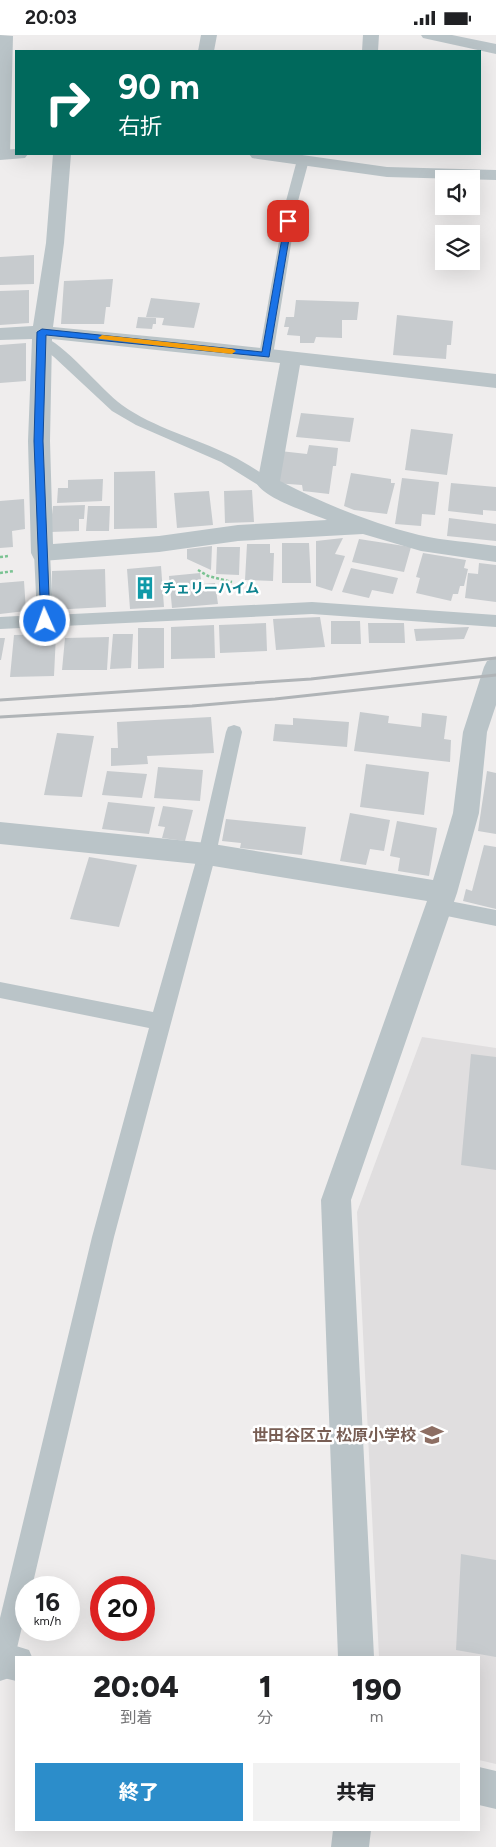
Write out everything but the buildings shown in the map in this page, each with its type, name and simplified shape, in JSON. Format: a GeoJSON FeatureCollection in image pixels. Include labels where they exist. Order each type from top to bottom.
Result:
{"type":"FeatureCollection","features":[{"type":"Feature","properties":{"kind":"street"},"geometry":{"type":"LineString","coordinates":[[206,50],[209,35]]}},
{"type":"Feature","properties":{"kind":"street"},"geometry":{"type":"LineString","coordinates":[[370,50],[371,35]]}},
{"type":"Feature","properties":{"kind":"street"},"geometry":{"type":"LineString","coordinates":[[429,35],[496,49]]}},
{"type":"Feature","properties":{"kind":"street"},"geometry":{"type":"LineString","coordinates":[[62,155],[55,243],[42,336],[39,441],[42,553],[159,543],[238,533],[363,526]]}},
{"type":"Feature","properties":{"kind":"street"},"geometry":{"type":"LineString","coordinates":[[266,155],[303,160],[360,161],[387,172],[496,175]]}},
{"type":"Feature","properties":{"kind":"street"},"geometry":{"type":"LineString","coordinates":[[0,334],[266,355],[496,381]]}},
{"type":"Feature","properties":{"kind":"street"},"geometry":{"type":"LineString","coordinates":[[291,358],[268,484],[296,499],[363,526],[422,543],[496,554]]}},
{"type":"Feature","properties":{"kind":"street"},"geometry":{"type":"LineString","coordinates":[[356,1656],[336,1200],[441,900],[466,813],[475,731],[496,667]]}},
{"type":"Feature","properties":{"kind":"street"},"geometry":{"type":"LineString","coordinates":[[0,833],[207,854],[441,900]]}},
{"type":"Feature","properties":{"kind":"street"},"geometry":{"type":"LineString","coordinates":[[480,1786],[496,1790]]}},
{"type":"Feature","properties":{"kind":"street"},"geometry":{"type":"LineString","coordinates":[[350,1847],[352,1831]]}},
{"type":"Feature","properties":{"kind":"lane"},"geometry":{"type":"LineString","coordinates":[[6,35],[8,155]]}},
{"type":"Feature","properties":{"kind":"lane"},"geometry":{"type":"LineString","coordinates":[[266,355],[292,201],[303,160]]}},
{"type":"Feature","properties":{"kind":"lane"},"geometry":{"type":"LineString","coordinates":[[42,336],[117,408],[142,422],[226,459],[268,484]]}},
{"type":"Feature","properties":{"kind":"lane"},"geometry":{"type":"LineString","coordinates":[[42,553],[45,621]]}},
{"type":"Feature","properties":{"kind":"lane"},"geometry":{"type":"LineString","coordinates":[[0,623],[312,608],[496,621]]}},
{"type":"Feature","properties":{"kind":"lane"},"geometry":{"type":"LineString","coordinates":[[5,1662],[103,1237],[207,854],[234,731]]}},
{"type":"Feature","properties":{"kind":"lane"},"geometry":{"type":"LineString","coordinates":[[441,900],[496,918]]}},
{"type":"Feature","properties":{"kind":"lane"},"geometry":{"type":"LineString","coordinates":[[0,990],[160,1022]]}},
{"type":"Feature","properties":{"kind":"shaded area","name":"世田谷区立 松原小学校"},"geometry":{"type":"Polygon","coordinates":[[[422,1037],[496,1048],[496,1764],[480,1760],[480,1656],[379,1656],[357,1212],[422,1037]]]}},
{"type":"Feature","properties":{"kind":"railway"},"geometry":{"type":"LineString","coordinates":[[0,700],[311,679],[496,658]]}},
{"type":"Feature","properties":{"kind":"railway"},"geometry":{"type":"LineString","coordinates":[[0,717],[192,706],[275,699],[496,675]]}},
{"type":"Feature","properties":{"kind":"slow traffic"},"geometry":{"type":"LineString","coordinates":[[102,338],[232,351]]}},
{"type":"Feature","properties":{"kind":"place","name":"チェリーハイム"},"geometry":{"type":"Point","coordinates":[145,588]}},
{"type":"Feature","properties":{"kind":"place","name":"世田谷区立 松原小学校"},"geometry":{"type":"Point","coordinates":[432,1435]}},
{"type":"Feature","properties":{"kind":"route"},"geometry":{"type":"LineString","coordinates":[[45,621],[39,441],[42,332],[266,355],[288,221]]}}]}
